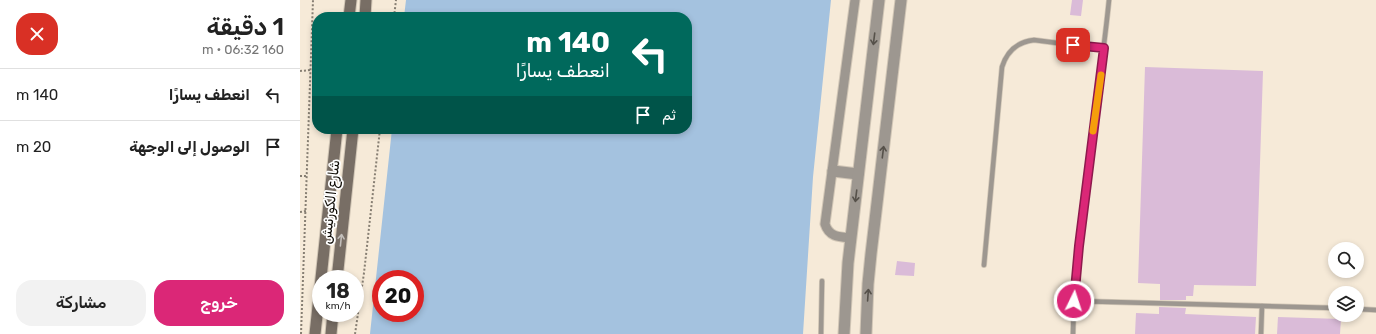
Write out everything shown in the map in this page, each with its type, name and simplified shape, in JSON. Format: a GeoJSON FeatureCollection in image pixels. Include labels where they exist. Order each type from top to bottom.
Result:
{"type":"FeatureCollection","features":[{"type":"Feature","properties":{"kind":"main road"},"geometry":{"type":"LineString","coordinates":[[350,12],[351,0]]}},
{"type":"Feature","properties":{"kind":"main road"},"geometry":{"type":"LineString","coordinates":[[365,12],[366,0]]}},
{"type":"Feature","properties":{"kind":"main road","name":"شارع الكورنيش"},"geometry":{"type":"LineString","coordinates":[[316,334],[336,134]]}},
{"type":"Feature","properties":{"kind":"main road","name":"شارع الكورنيش"},"geometry":{"type":"LineString","coordinates":[[338,270],[352,134]]}},
{"type":"Feature","properties":{"kind":"main road"},"geometry":{"type":"LineString","coordinates":[[331,334],[332,322]]}},
{"type":"Feature","properties":{"kind":"street"},"geometry":{"type":"LineString","coordinates":[[851,238],[835,237],[832,235],[826,228],[825,220],[856,0]]}},
{"type":"Feature","properties":{"kind":"street"},"geometry":{"type":"LineString","coordinates":[[844,334],[851,238],[879,0]]}},
{"type":"Feature","properties":{"kind":"street"},"geometry":{"type":"LineString","coordinates":[[866,334],[870,269],[901,0]]}},
{"type":"Feature","properties":{"kind":"street"},"geometry":{"type":"LineString","coordinates":[[833,170],[858,174]]}},
{"type":"Feature","properties":{"kind":"lane"},"geometry":{"type":"LineString","coordinates":[[1073,334],[1074,301],[1079,246],[1109,0]]}},
{"type":"Feature","properties":{"kind":"lane"},"geometry":{"type":"LineString","coordinates":[[984,265],[1002,67],[1004,60],[1013,48],[1027,41],[1034,40],[1104,48]]}},
{"type":"Feature","properties":{"kind":"lane"},"geometry":{"type":"LineString","coordinates":[[821,334],[822,281]]}},
{"type":"Feature","properties":{"kind":"lane"},"geometry":{"type":"LineString","coordinates":[[1074,301],[1328,308]]}},
{"type":"Feature","properties":{"kind":"lane"},"geometry":{"type":"LineString","coordinates":[[1261,334],[1262,306]]}},
{"type":"Feature","properties":{"kind":"lane"},"geometry":{"type":"LineString","coordinates":[[1364,309],[1376,310]]}},
{"type":"Feature","properties":{"kind":"path"},"geometry":{"type":"LineString","coordinates":[[313,0],[313,12]]}},
{"type":"Feature","properties":{"kind":"path"},"geometry":{"type":"LineString","coordinates":[[395,12],[396,0]]}},
{"type":"Feature","properties":{"kind":"path"},"geometry":{"type":"LineString","coordinates":[[301,334],[312,35]]}},
{"type":"Feature","properties":{"kind":"path"},"geometry":{"type":"LineString","coordinates":[[300,71],[311,70]]}},
{"type":"Feature","properties":{"kind":"path"},"geometry":{"type":"LineString","coordinates":[[355,334],[364,273],[379,134]]}},
{"type":"Feature","properties":{"kind":"path"},"geometry":{"type":"LineString","coordinates":[[300,176],[307,176]]}},
{"type":"Feature","properties":{"kind":"path"},"geometry":{"type":"LineString","coordinates":[[300,212],[306,212]]}},
{"type":"Feature","properties":{"kind":"water"},"geometry":{"type":"Polygon","coordinates":[[[406,0],[831,0],[813,177],[803,334],[370,334],[372,315],[372,322],[424,322],[424,270],[377,270],[391,134],[692,134],[692,12],[405,12],[406,0]]]}},
{"type":"Feature","properties":{"kind":"building"},"geometry":{"type":"Polygon","coordinates":[[[1072,0],[1083,0],[1081,16],[1070,15],[1072,0]]]}},
{"type":"Feature","properties":{"kind":"building"},"geometry":{"type":"Polygon","coordinates":[[[1145,67],[1263,71],[1256,286],[1194,285],[1193,296],[1186,296],[1186,300],[1160,300],[1160,284],[1138,283],[1145,67]]]}},
{"type":"Feature","properties":{"kind":"building"},"geometry":{"type":"Polygon","coordinates":[[[897,261],[915,263],[914,276],[895,275],[897,261]]]}},
{"type":"Feature","properties":{"kind":"building"},"geometry":{"type":"Polygon","coordinates":[[[1159,307],[1186,308],[1185,314],[1256,317],[1255,334],[1135,334],[1136,313],[1159,314],[1159,307]]]}},
{"type":"Feature","properties":{"kind":"building"},"geometry":{"type":"Polygon","coordinates":[[[1278,317],[1328,319],[1328,322],[1341,322],[1340,334],[1277,334],[1278,317]]]}},
{"type":"Feature","properties":{"kind":"slow traffic"},"geometry":{"type":"LineString","coordinates":[[1093,131],[1101,75]]}},
{"type":"Feature","properties":{"kind":"route"},"geometry":{"type":"LineString","coordinates":[[1073,45],[1104,48],[1079,246],[1074,301]]}}]}
